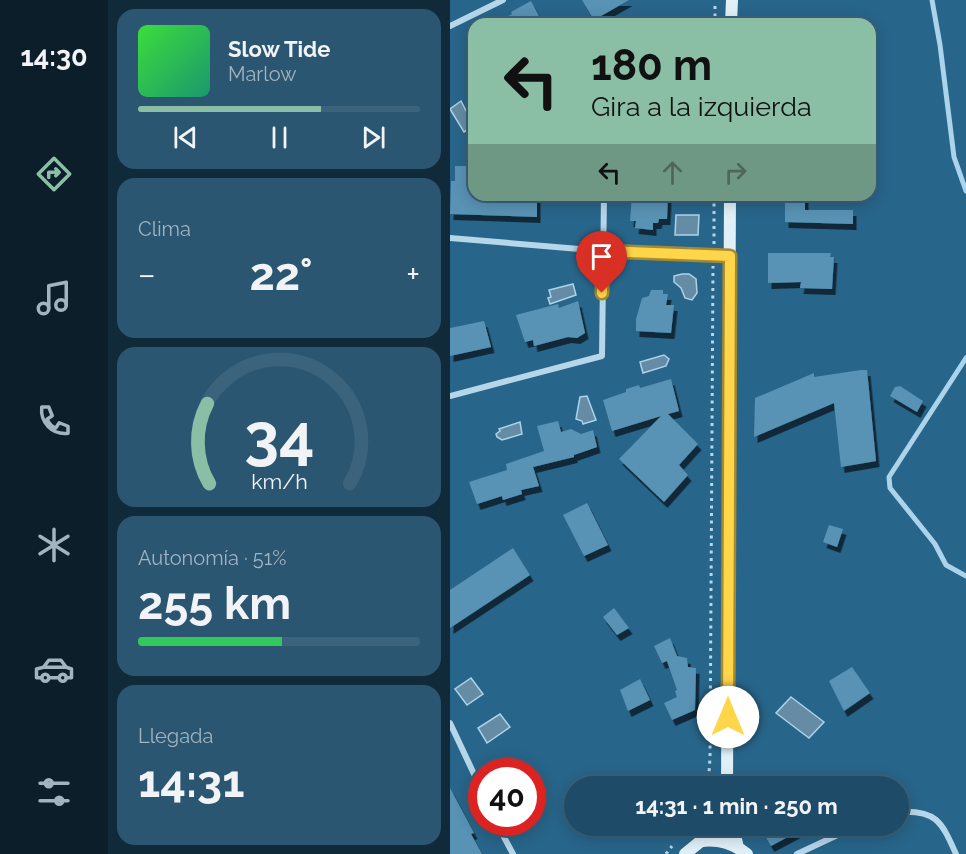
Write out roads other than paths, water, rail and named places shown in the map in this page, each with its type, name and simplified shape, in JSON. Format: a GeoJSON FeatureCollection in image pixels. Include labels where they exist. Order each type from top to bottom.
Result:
{"type":"FeatureCollection","features":[{"type":"Feature","properties":{"kind":"street"},"geometry":{"type":"LineString","coordinates":[[450,26],[503,0]]}},
{"type":"Feature","properties":{"kind":"street"},"geometry":{"type":"LineString","coordinates":[[732,0],[732,18]]}},
{"type":"Feature","properties":{"kind":"street"},"geometry":{"type":"LineString","coordinates":[[450,396],[602,356],[604,201]]}},
{"type":"Feature","properties":{"kind":"street"},"geometry":{"type":"LineString","coordinates":[[727,776],[730,201]]}},
{"type":"Feature","properties":{"kind":"street"},"geometry":{"type":"LineString","coordinates":[[450,238],[603,251],[730,256]]}},
{"type":"Feature","properties":{"kind":"street"},"geometry":{"type":"LineString","coordinates":[[450,723],[468,762]]}},
{"type":"Feature","properties":{"kind":"street"},"geometry":{"type":"LineString","coordinates":[[909,812],[919,812],[934,817],[944,828],[956,854]]}},
{"type":"Feature","properties":{"kind":"street"},"geometry":{"type":"LineString","coordinates":[[503,836],[513,854]]}},
{"type":"Feature","properties":{"kind":"street"},"geometry":{"type":"LineString","coordinates":[[685,854],[706,836]]}},
{"type":"Feature","properties":{"kind":"street"},"geometry":{"type":"LineString","coordinates":[[737,836],[743,851]]}},
{"type":"Feature","properties":{"kind":"street"},"geometry":{"type":"LineString","coordinates":[[797,854],[835,836]]}},
{"type":"Feature","properties":{"kind":"street"},"geometry":{"type":"LineString","coordinates":[[701,842],[714,840],[726,842],[743,851]]}},
{"type":"Feature","properties":{"kind":"water"},"geometry":{"type":"Polygon","coordinates":[[[461,101],[468,114],[468,130],[464,132],[450,109],[461,101]]]}},
{"type":"Feature","properties":{"kind":"water"},"geometry":{"type":"Polygon","coordinates":[[[676,215],[699,215],[698,235],[675,235],[676,215]]]}},
{"type":"Feature","properties":{"kind":"water"},"geometry":{"type":"Polygon","coordinates":[[[689,274],[696,279],[697,293],[692,300],[685,298],[681,288],[674,282],[674,276],[689,274]]]}},
{"type":"Feature","properties":{"kind":"water"},"geometry":{"type":"Polygon","coordinates":[[[573,284],[576,295],[550,304],[549,290],[573,284]]]}},
{"type":"Feature","properties":{"kind":"water"},"geometry":{"type":"Polygon","coordinates":[[[664,355],[669,359],[666,366],[643,373],[640,362],[664,355]]]}},
{"type":"Feature","properties":{"kind":"water"},"geometry":{"type":"Polygon","coordinates":[[[587,396],[596,420],[583,424],[582,421],[576,419],[580,397],[587,396]]]}},
{"type":"Feature","properties":{"kind":"water"},"geometry":{"type":"Polygon","coordinates":[[[520,422],[522,434],[502,440],[497,437],[499,429],[520,422]]]}},
{"type":"Feature","properties":{"kind":"water"},"geometry":{"type":"Polygon","coordinates":[[[471,678],[483,694],[467,705],[455,689],[471,678]]]}},
{"type":"Feature","properties":{"kind":"water"},"geometry":{"type":"Polygon","coordinates":[[[791,697],[824,722],[809,738],[776,713],[791,697]]]}},
{"type":"Feature","properties":{"kind":"water"},"geometry":{"type":"Polygon","coordinates":[[[500,714],[510,727],[487,743],[478,728],[500,714]]]}},
{"type":"Feature","properties":{"kind":"waterway"},"geometry":{"type":"LineString","coordinates":[[932,0],[954,157],[966,191]]}},
{"type":"Feature","properties":{"kind":"waterway"},"geometry":{"type":"LineString","coordinates":[[966,358],[889,477],[890,488],[935,544],[946,565],[966,576]]}}]}
